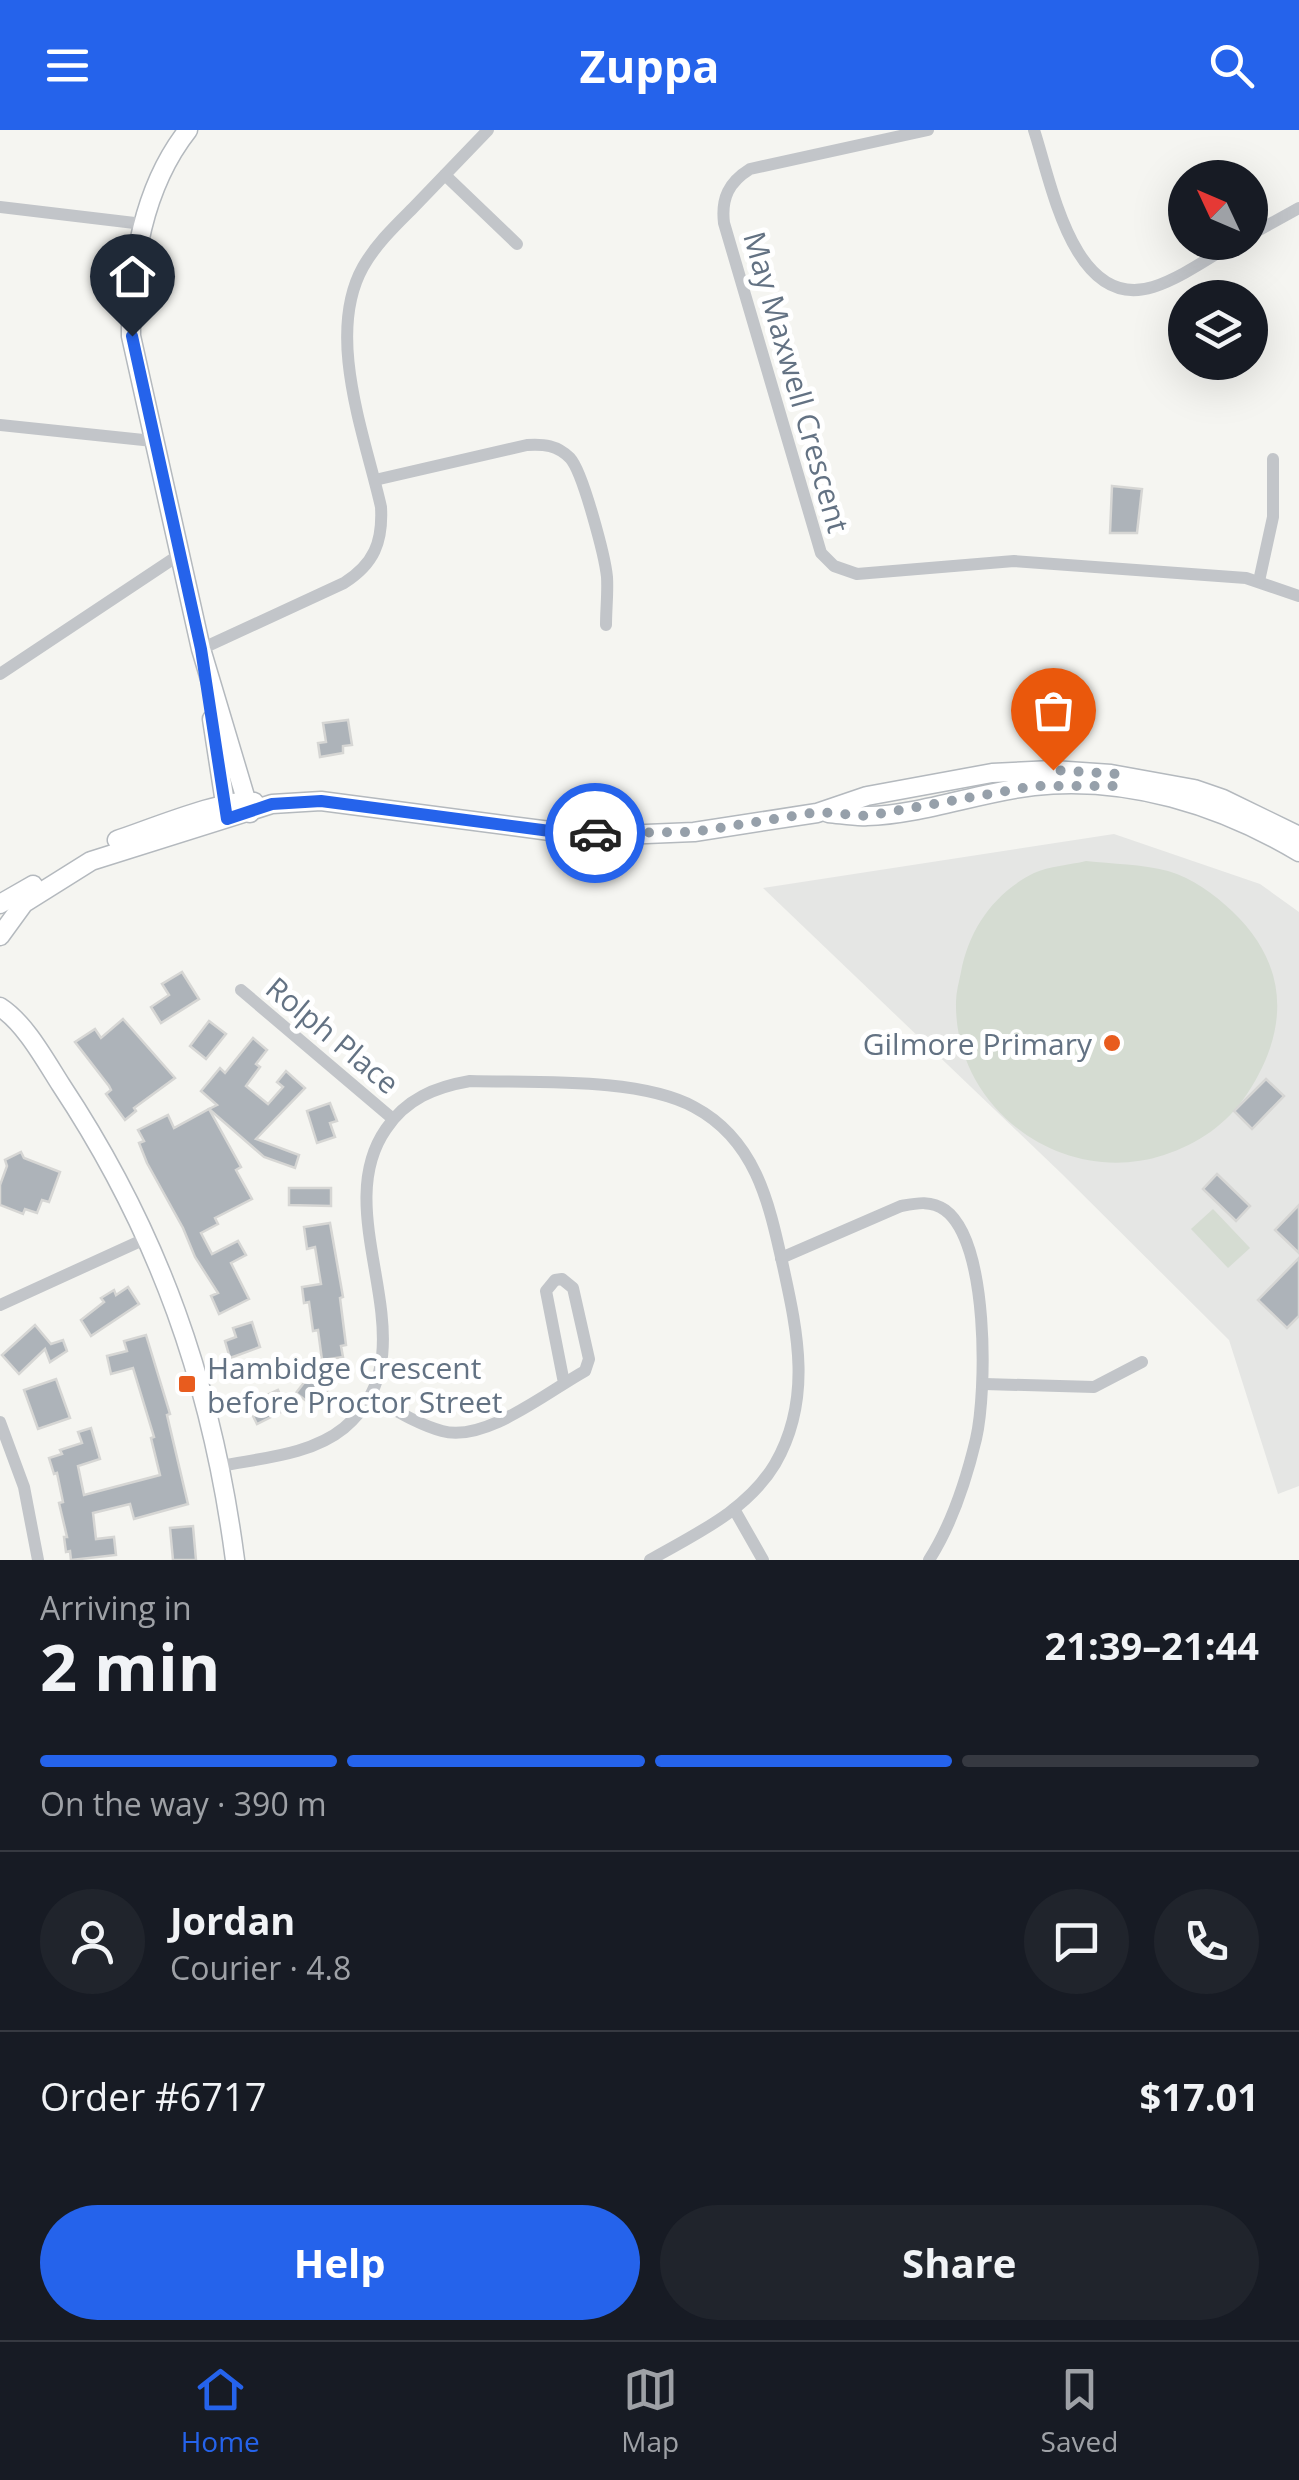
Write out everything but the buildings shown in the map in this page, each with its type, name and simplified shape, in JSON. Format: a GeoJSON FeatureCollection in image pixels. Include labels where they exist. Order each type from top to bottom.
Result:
{"type":"FeatureCollection","features":[{"type":"Feature","properties":{"kind":"street"},"geometry":{"type":"LineString","coordinates":[[188,130],[161,177],[143,224],[131,294],[132,336],[201,649],[226,812]]}},
{"type":"Feature","properties":{"kind":"street"},"geometry":{"type":"LineString","coordinates":[[201,649],[344,583],[360,572],[378,548],[382,528],[375,480],[350,368],[347,323],[352,295],[362,268],[377,245],[488,130]]}},
{"type":"Feature","properties":{"kind":"street"},"geometry":{"type":"LineString","coordinates":[[1034,130],[1071,242],[1088,268],[1123,288],[1151,288],[1203,260]]}},
{"type":"Feature","properties":{"kind":"street","name":"May Maxwell Crescent"},"geometry":{"type":"LineString","coordinates":[[920,131],[750,169],[736,178],[724,198],[724,223],[821,552],[834,566],[857,574],[1014,561],[1259,581],[1299,596]]}},
{"type":"Feature","properties":{"kind":"street"},"geometry":{"type":"LineString","coordinates":[[445,174],[517,244]]}},
{"type":"Feature","properties":{"kind":"street"},"geometry":{"type":"LineString","coordinates":[[0,208],[143,224]]}},
{"type":"Feature","properties":{"kind":"street"},"geometry":{"type":"LineString","coordinates":[[1268,225],[1299,208]]}},
{"type":"Feature","properties":{"kind":"street"},"geometry":{"type":"LineString","coordinates":[[0,425],[153,441]]}},
{"type":"Feature","properties":{"kind":"street"},"geometry":{"type":"LineString","coordinates":[[375,480],[527,445],[556,448],[567,455],[580,477],[607,576],[606,624]]}},
{"type":"Feature","properties":{"kind":"street"},"geometry":{"type":"LineString","coordinates":[[1259,581],[1273,517],[1273,459]]}},
{"type":"Feature","properties":{"kind":"street"},"geometry":{"type":"LineString","coordinates":[[0,674],[180,554]]}},
{"type":"Feature","properties":{"kind":"street"},"geometry":{"type":"LineString","coordinates":[[201,649],[253,806]]}},
{"type":"Feature","properties":{"kind":"street"},"geometry":{"type":"LineString","coordinates":[[0,904],[91,861],[226,812],[321,801],[550,831],[622,835],[694,832],[818,812],[867,796],[992,773],[1194,789],[1299,836]]}},
{"type":"Feature","properties":{"kind":"street"},"geometry":{"type":"LineString","coordinates":[[1117,780],[1220,813],[1299,852]]}},
{"type":"Feature","properties":{"kind":"street"},"geometry":{"type":"LineString","coordinates":[[0,936],[24,903],[48,882]]}},
{"type":"Feature","properties":{"kind":"street","name":"Rolph Place"},"geometry":{"type":"LineString","coordinates":[[241,990],[393,1118]]}},
{"type":"Feature","properties":{"kind":"street"},"geometry":{"type":"LineString","coordinates":[[4,1006],[88,1126],[148,1238],[191,1350],[221,1466],[234,1560]]}},
{"type":"Feature","properties":{"kind":"street"},"geometry":{"type":"LineString","coordinates":[[221,1466],[321,1443],[344,1428],[370,1396],[379,1375],[384,1339],[366,1193],[373,1153],[393,1118],[421,1095],[444,1085],[470,1081],[626,1088],[667,1095],[707,1115],[740,1146],[763,1184],[800,1349],[798,1401],[790,1433],[776,1462],[734,1510],[650,1560]]}},
{"type":"Feature","properties":{"kind":"street"},"geometry":{"type":"LineString","coordinates":[[781,1258],[901,1206],[922,1202],[946,1210],[961,1231],[982,1319],[984,1384],[963,1486],[928,1560]]}},
{"type":"Feature","properties":{"kind":"street"},"geometry":{"type":"LineString","coordinates":[[0,1305],[148,1238]]}},
{"type":"Feature","properties":{"kind":"street"},"geometry":{"type":"LineString","coordinates":[[370,1396],[426,1426],[465,1434],[492,1425],[585,1371],[589,1359],[573,1288],[562,1279],[555,1280],[546,1291],[564,1382]]}},
{"type":"Feature","properties":{"kind":"street"},"geometry":{"type":"LineString","coordinates":[[984,1384],[1094,1387],[1142,1362]]}},
{"type":"Feature","properties":{"kind":"street"},"geometry":{"type":"LineString","coordinates":[[0,1422],[24,1487],[38,1560]]}},
{"type":"Feature","properties":{"kind":"street"},"geometry":{"type":"LineString","coordinates":[[734,1510],[763,1560]]}},
{"type":"Feature","properties":{"kind":"shaded area","name":"Gilmore Primary"},"geometry":{"type":"Polygon","coordinates":[[[1114,834],[1260,884],[1299,912],[1299,1486],[1278,1494],[1229,1340],[763,888],[1114,834]]]}},
{"type":"Feature","properties":{"kind":"shaded area"},"geometry":{"type":"Polygon","coordinates":[[[1086,861],[1158,869],[1202,887],[1251,932],[1273,975],[1277,998],[1271,1046],[1247,1094],[1211,1132],[1164,1155],[1126,1162],[1089,1160],[1053,1150],[1021,1131],[994,1107],[973,1076],[960,1041],[958,987],[970,941],[986,914],[1007,891],[1034,873],[1086,861]]]}},
{"type":"Feature","properties":{"kind":"shaded area"},"geometry":{"type":"Polygon","coordinates":[[[1213,1209],[1250,1248],[1228,1268],[1191,1229],[1213,1209]]]}},
{"type":"Feature","properties":{"kind":"way so far"},"geometry":{"type":"LineString","coordinates":[[595,833],[694,832],[818,812],[867,816],[1034,786],[1116,786],[1117,774],[1053,770]]}},
{"type":"Feature","properties":{"kind":"place","name":"Gilmore Primary"},"geometry":{"type":"Point","coordinates":[1112,1043]}},
{"type":"Feature","properties":{"kind":"place","name":"Hambidge Crescent before Proctor Street"},"geometry":{"type":"Point","coordinates":[187,1384]}},
{"type":"Feature","properties":{"kind":"route"},"geometry":{"type":"LineString","coordinates":[[132,336],[201,649],[227,819],[264,805],[321,801],[550,831],[595,833]]}}]}
